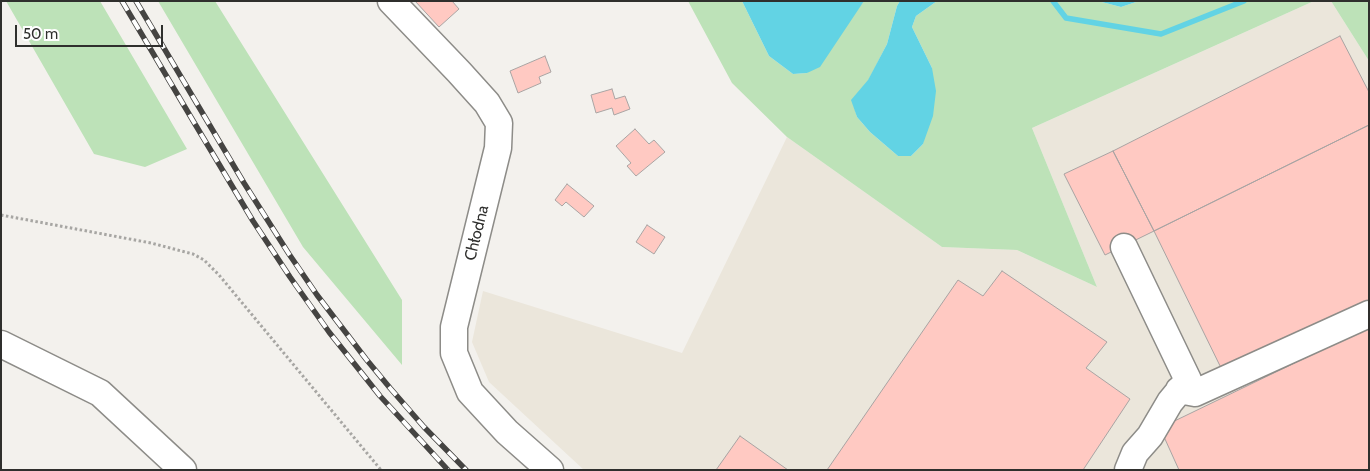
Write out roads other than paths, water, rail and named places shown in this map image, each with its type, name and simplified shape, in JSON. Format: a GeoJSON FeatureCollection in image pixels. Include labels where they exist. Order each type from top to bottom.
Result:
{"type":"FeatureCollection","features":[{"type":"Feature","properties":{"kind":"street","name":"Chłodna"},"geometry":{"type":"LineString","coordinates":[[390,1],[488,103],[499,123],[498,148],[454,327],[454,353],[470,392],[507,432],[550,470]]}},
{"type":"Feature","properties":{"kind":"street"},"geometry":{"type":"LineString","coordinates":[[1124,247],[1188,380],[1170,402],[1150,436],[1135,453],[1128,470]]}},
{"type":"Feature","properties":{"kind":"street"},"geometry":{"type":"LineString","coordinates":[[1179,390],[1195,393],[1369,314]]}},
{"type":"Feature","properties":{"kind":"street"},"geometry":{"type":"LineString","coordinates":[[1,344],[100,393],[183,470]]}},
{"type":"Feature","properties":{"kind":"water"},"geometry":{"type":"Polygon","coordinates":[[[742,1],[864,1],[820,67],[807,73],[793,74],[769,56],[742,1]]]}},
{"type":"Feature","properties":{"kind":"water"},"geometry":{"type":"Polygon","coordinates":[[[900,1],[937,1],[916,16],[912,27],[932,68],[936,91],[933,116],[923,144],[911,156],[898,156],[870,132],[857,117],[851,100],[868,80],[887,44],[900,1]]]}},
{"type":"Feature","properties":{"kind":"water"},"geometry":{"type":"Polygon","coordinates":[[[1098,1],[1139,1],[1121,7],[1098,1]]]}},
{"type":"Feature","properties":{"kind":"waterway"},"geometry":{"type":"LineString","coordinates":[[1053,1],[1066,18],[1161,34],[1244,1]]}},
{"type":"Feature","properties":{"kind":"railway"},"geometry":{"type":"LineString","coordinates":[[122,1],[253,221],[290,277],[329,332],[380,396],[448,470]]}},
{"type":"Feature","properties":{"kind":"railway"},"geometry":{"type":"LineString","coordinates":[[136,1],[244,183],[317,295],[390,388],[424,427],[466,470]]}}]}
